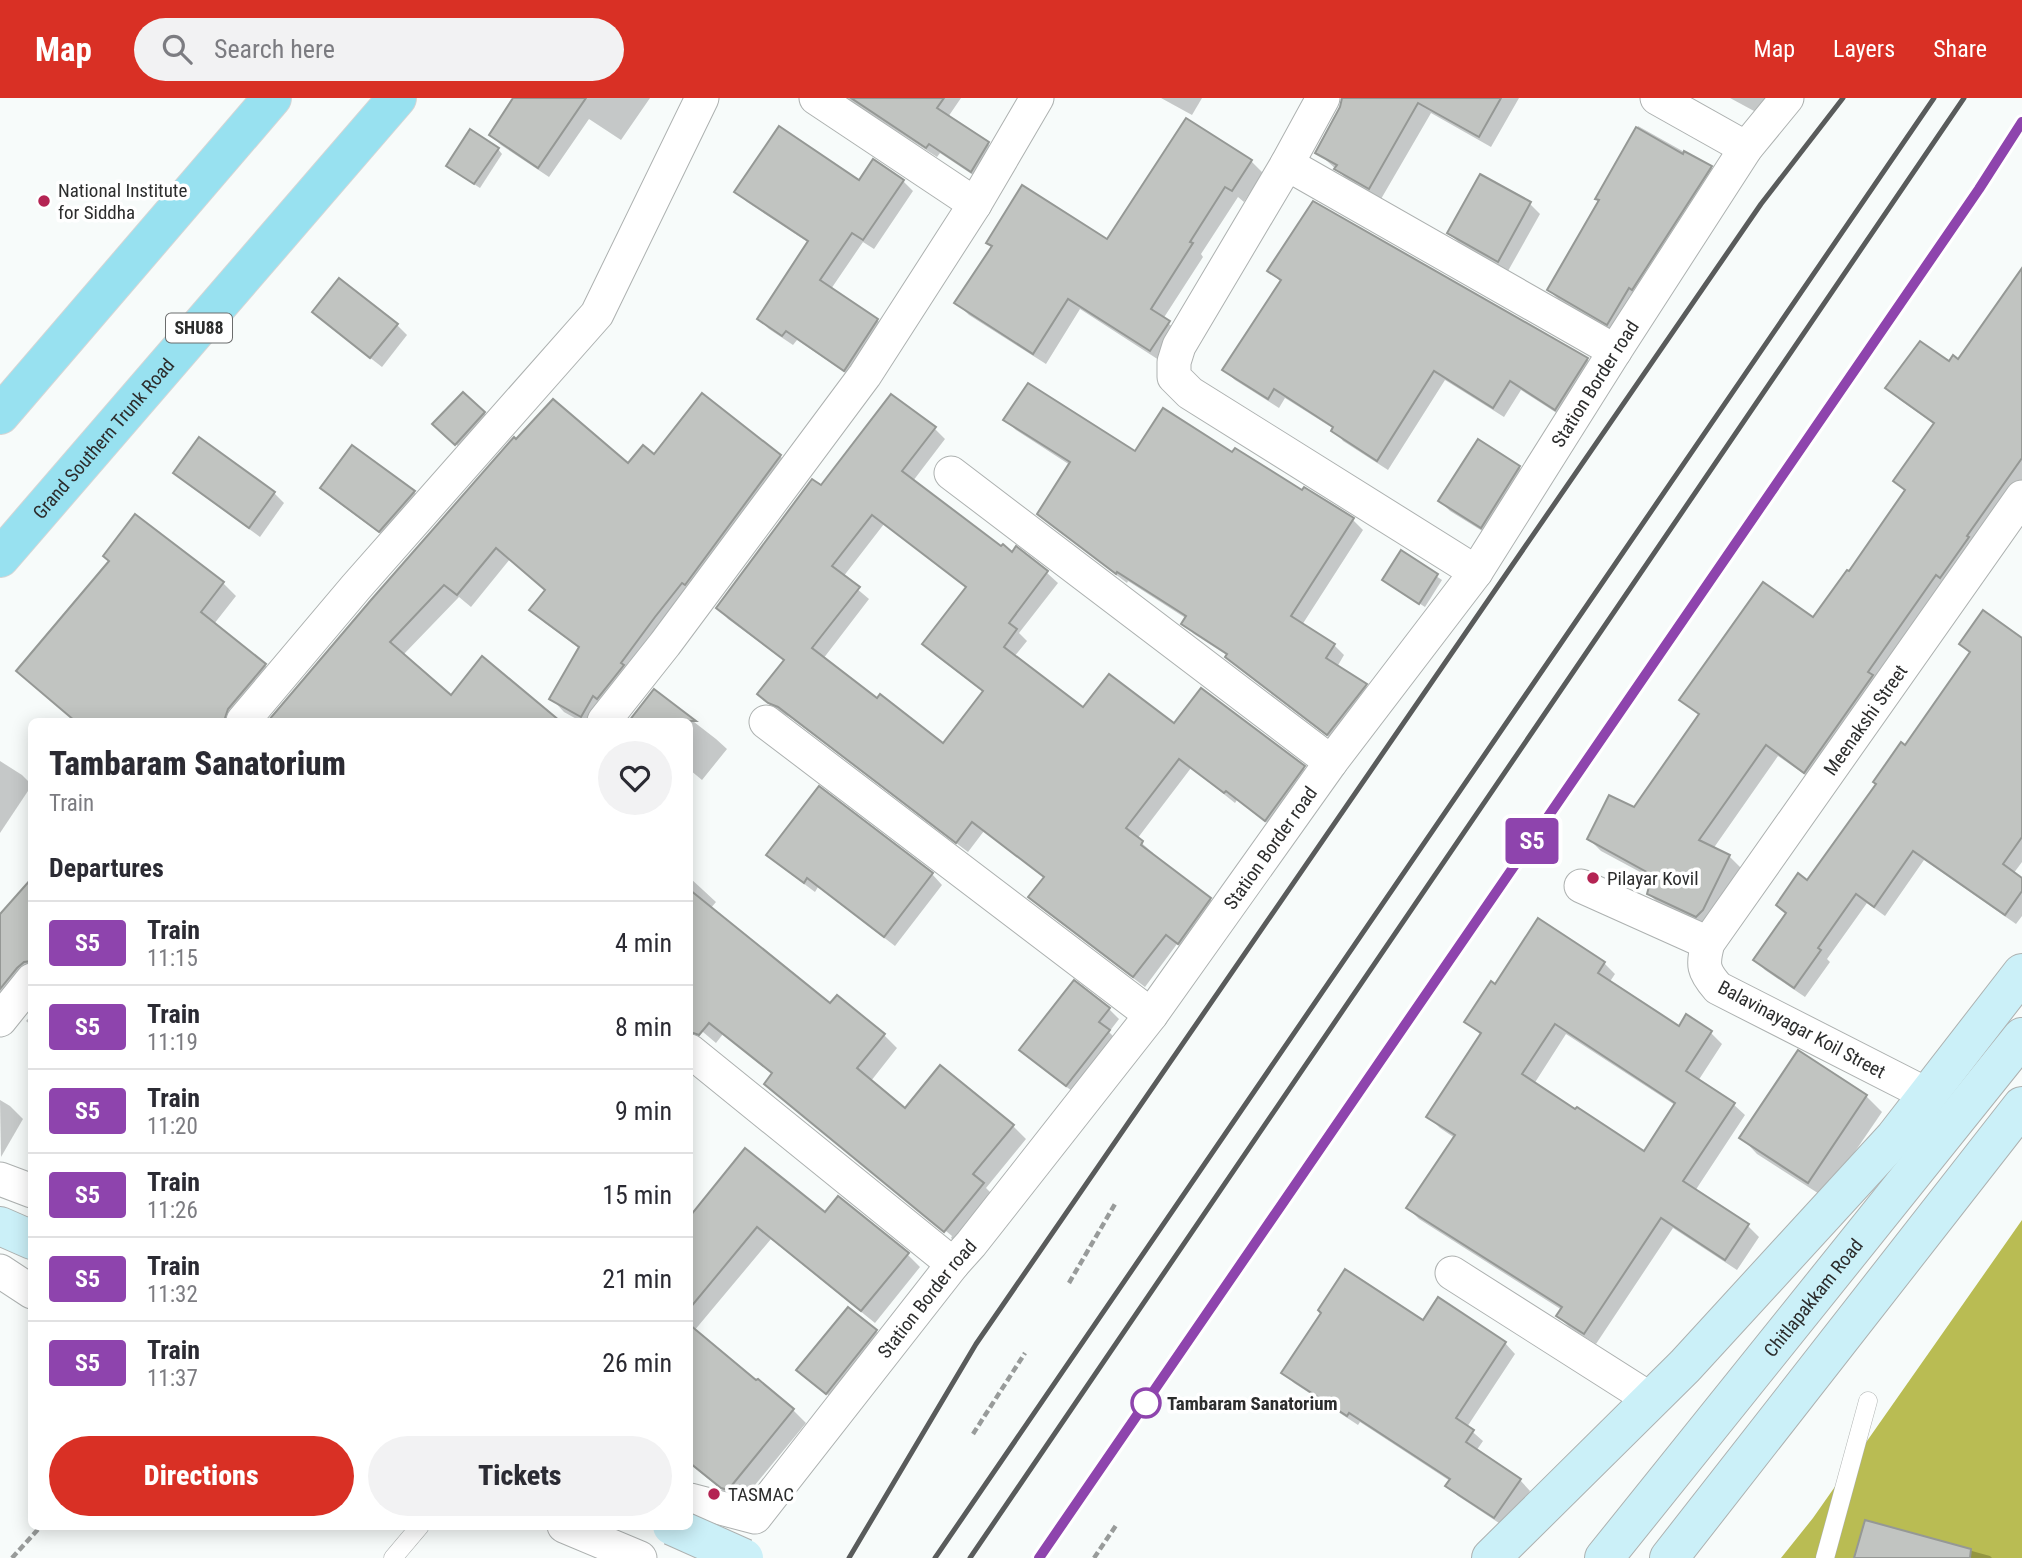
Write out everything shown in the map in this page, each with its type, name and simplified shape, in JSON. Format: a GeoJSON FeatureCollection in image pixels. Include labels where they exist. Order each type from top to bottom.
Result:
{"type":"FeatureCollection","features":[{"type":"Feature","properties":{"kind":"main road"},"geometry":{"type":"LineString","coordinates":[[0,415],[272,98]]}},
{"type":"Feature","properties":{"kind":"main road","name":"Grand Southern Trunk Road"},"geometry":{"type":"LineString","coordinates":[[0,558],[397,98]]}},
{"type":"Feature","properties":{"kind":"street"},"geometry":{"type":"LineString","coordinates":[[246,718],[356,587],[597,314],[702,98]]}},
{"type":"Feature","properties":{"kind":"street"},"geometry":{"type":"LineString","coordinates":[[816,98],[975,204]]}},
{"type":"Feature","properties":{"kind":"street"},"geometry":{"type":"LineString","coordinates":[[606,718],[665,645],[865,375],[975,204],[1037,98]]}},
{"type":"Feature","properties":{"kind":"street"},"geometry":{"type":"LineString","coordinates":[[1322,98],[1287,164],[1179,345],[1174,362],[1174,377],[1190,393],[1476,572]]}},
{"type":"Feature","properties":{"kind":"street"},"geometry":{"type":"LineString","coordinates":[[1657,98],[1746,148]]}},
{"type":"Feature","properties":{"kind":"street","name":"Station Border road"},"geometry":{"type":"LineString","coordinates":[[693,1501],[755,1517],[1151,1015],[1331,762],[1476,572],[1746,148],[1787,98]]}},
{"type":"Feature","properties":{"kind":"street"},"geometry":{"type":"LineString","coordinates":[[1287,164],[1615,351]]}},
{"type":"Feature","properties":{"kind":"street"},"geometry":{"type":"LineString","coordinates":[[951,473],[1331,762]]}},
{"type":"Feature","properties":{"kind":"street","name":"Meenakshi Street"},"geometry":{"type":"LineString","coordinates":[[1708,943],[2022,497]]}},
{"type":"Feature","properties":{"kind":"street"},"geometry":{"type":"LineString","coordinates":[[766,722],[1151,1015]]}},
{"type":"Feature","properties":{"kind":"street"},"geometry":{"type":"LineString","coordinates":[[1581,886],[1708,943]]}},
{"type":"Feature","properties":{"kind":"street","name":"Balavinayagar Koil Street"},"geometry":{"type":"LineString","coordinates":[[1708,943],[1703,960],[1706,975],[1718,988],[1928,1095]]}},
{"type":"Feature","properties":{"kind":"street"},"geometry":{"type":"LineString","coordinates":[[1490,1558],[1685,1366],[1886,1147],[2022,973]]}},
{"type":"Feature","properties":{"kind":"street"},"geometry":{"type":"LineString","coordinates":[[0,1020],[28,985]]}},
{"type":"Feature","properties":{"kind":"street","name":"Chitlapakkam Road"},"geometry":{"type":"LineString","coordinates":[[1604,1558],[2022,1037]]}},
{"type":"Feature","properties":{"kind":"street"},"geometry":{"type":"LineString","coordinates":[[693,1053],[953,1264]]}},
{"type":"Feature","properties":{"kind":"street"},"geometry":{"type":"LineString","coordinates":[[1669,1558],[2022,1106]]}},
{"type":"Feature","properties":{"kind":"street"},"geometry":{"type":"LineString","coordinates":[[0,1179],[28,1190]]}},
{"type":"Feature","properties":{"kind":"street"},"geometry":{"type":"LineString","coordinates":[[0,1226],[28,1238]]}},
{"type":"Feature","properties":{"kind":"street"},"geometry":{"type":"LineString","coordinates":[[1452,1273],[1650,1399]]}},
{"type":"Feature","properties":{"kind":"street"},"geometry":{"type":"LineString","coordinates":[[574,1530],[640,1558]]}},
{"type":"Feature","properties":{"kind":"street"},"geometry":{"type":"LineString","coordinates":[[653,1558],[675,1539],[674,1530]]}},
{"type":"Feature","properties":{"kind":"street"},"geometry":{"type":"LineString","coordinates":[[683,1530],[744,1558]]}},
{"type":"Feature","properties":{"kind":"lane"},"geometry":{"type":"LineString","coordinates":[[1825,1558],[1868,1401]]}},
{"type":"Feature","properties":{"kind":"lane"},"geometry":{"type":"LineString","coordinates":[[393,1558],[417,1530]]}},
{"type":"Feature","properties":{"kind":"path"},"geometry":{"type":"LineString","coordinates":[[1069,1283],[1115,1204]]}},
{"type":"Feature","properties":{"kind":"path"},"geometry":{"type":"LineString","coordinates":[[973,1434],[1025,1353]]}},
{"type":"Feature","properties":{"kind":"path"},"geometry":{"type":"LineString","coordinates":[[1094,1558],[1117,1524]]}},
{"type":"Feature","properties":{"kind":"path"},"geometry":{"type":"LineString","coordinates":[[12,1558],[37,1530]]}},
{"type":"Feature","properties":{"kind":"shaded area"},"geometry":{"type":"Polygon","coordinates":[[[2022,1220],[2022,1558],[1781,1558],[1813,1518],[2022,1220]]]}},
{"type":"Feature","properties":{"kind":"building"},"geometry":{"type":"Polygon","coordinates":[[[513,98],[586,98],[538,168],[489,135],[513,98]]]}},
{"type":"Feature","properties":{"kind":"building"},"geometry":{"type":"Polygon","coordinates":[[[851,98],[944,98],[937,108],[989,142],[971,172],[929,144],[926,148],[851,98]]]}},
{"type":"Feature","properties":{"kind":"building"},"geometry":{"type":"Polygon","coordinates":[[[1342,98],[1501,98],[1479,137],[1418,103],[1369,189],[1334,169],[1337,165],[1315,153],[1340,107],[1342,98]]]}},
{"type":"Feature","properties":{"kind":"building"},"geometry":{"type":"Polygon","coordinates":[[[1186,118],[1252,160],[1232,191],[1225,187],[1151,309],[1170,321],[1150,351],[1068,299],[1033,354],[954,303],[992,246],[986,243],[1022,185],[1107,239],[1186,118]]]}},
{"type":"Feature","properties":{"kind":"building"},"geometry":{"type":"Polygon","coordinates":[[[779,126],[859,180],[873,159],[904,180],[863,240],[852,233],[820,280],[878,319],[844,371],[786,331],[782,336],[757,319],[808,241],[734,192],[779,126]]]}},
{"type":"Feature","properties":{"kind":"building"},"geometry":{"type":"Polygon","coordinates":[[[1636,127],[1683,154],[1684,151],[1712,166],[1607,325],[1547,290],[1599,200],[1595,199],[1636,127]]]}},
{"type":"Feature","properties":{"kind":"building"},"geometry":{"type":"Polygon","coordinates":[[[470,129],[499,148],[474,184],[446,166],[470,129]]]}},
{"type":"Feature","properties":{"kind":"building"},"geometry":{"type":"Polygon","coordinates":[[[1480,174],[1531,202],[1498,262],[1447,233],[1480,174]]]}},
{"type":"Feature","properties":{"kind":"building"},"geometry":{"type":"Polygon","coordinates":[[[1313,201],[1588,358],[1555,410],[1510,381],[1493,408],[1434,371],[1377,461],[1331,431],[1333,427],[1274,389],[1268,399],[1222,370],[1281,280],[1267,271],[1313,201]]]}},
{"type":"Feature","properties":{"kind":"building"},"geometry":{"type":"Polygon","coordinates":[[[2022,268],[2022,458],[1940,578],[1936,575],[1868,672],[1873,675],[1804,773],[1766,745],[1699,840],[1730,855],[1703,910],[1696,917],[1647,894],[1652,875],[1587,839],[1609,795],[1634,807],[1699,714],[1679,700],[1763,582],[1813,617],[1847,570],[1849,571],[1905,490],[1893,481],[1934,423],[1885,388],[1920,341],[1949,361],[1953,355],[1958,359],[2022,268]]]}},
{"type":"Feature","properties":{"kind":"building"},"geometry":{"type":"Polygon","coordinates":[[[339,278],[398,324],[370,358],[312,312],[339,278]]]}},
{"type":"Feature","properties":{"kind":"building"},"geometry":{"type":"Polygon","coordinates":[[[1028,383],[1135,451],[1163,408],[1232,452],[1235,448],[1302,490],[1304,487],[1354,518],[1291,616],[1335,644],[1326,658],[1367,684],[1327,735],[1225,657],[1227,654],[1181,624],[1186,616],[1117,572],[1116,574],[1037,514],[1070,462],[1003,420],[1028,383]]]}},
{"type":"Feature","properties":{"kind":"building"},"geometry":{"type":"Polygon","coordinates":[[[463,392],[485,412],[455,445],[432,424],[463,392]]]}},
{"type":"Feature","properties":{"kind":"building"},"geometry":{"type":"Polygon","coordinates":[[[702,393],[781,455],[685,585],[682,583],[655,617],[621,663],[624,665],[597,699],[593,696],[581,717],[549,699],[579,647],[529,610],[545,590],[496,548],[457,595],[444,585],[390,642],[451,695],[482,656],[556,718],[271,718],[514,437],[516,439],[553,399],[628,463],[643,445],[654,454],[702,393]]]}},
{"type":"Feature","properties":{"kind":"building"},"geometry":{"type":"Polygon","coordinates":[[[891,394],[936,427],[902,471],[1001,546],[1003,544],[1012,552],[1016,546],[1048,571],[1009,623],[1017,629],[1004,647],[1083,707],[1109,674],[1174,723],[1201,688],[1305,766],[1265,821],[1179,759],[1126,828],[1143,841],[1141,845],[1211,898],[1178,944],[1166,935],[1133,977],[1028,897],[1044,877],[972,822],[956,843],[778,707],[757,694],[784,660],[716,608],[812,479],[821,485],[891,394]],[[872,515],[832,566],[860,587],[812,648],[877,698],[880,694],[943,743],[983,691],[922,644],[966,587],[872,515]]]}},
{"type":"Feature","properties":{"kind":"building"},"geometry":{"type":"Polygon","coordinates":[[[199,437],[275,492],[249,528],[173,473],[199,437]]]}},
{"type":"Feature","properties":{"kind":"building"},"geometry":{"type":"Polygon","coordinates":[[[1478,439],[1520,466],[1481,528],[1438,501],[1478,439]]]}},
{"type":"Feature","properties":{"kind":"building"},"geometry":{"type":"Polygon","coordinates":[[[352,445],[415,491],[379,532],[320,488],[352,445]]]}},
{"type":"Feature","properties":{"kind":"building"},"geometry":{"type":"Polygon","coordinates":[[[135,514],[224,582],[201,612],[266,664],[228,709],[225,718],[71,718],[16,671],[109,561],[103,556],[135,514]]]}},
{"type":"Feature","properties":{"kind":"building"},"geometry":{"type":"Polygon","coordinates":[[[1401,550],[1438,574],[1419,604],[1382,580],[1401,550]]]}},
{"type":"Feature","properties":{"kind":"building"},"geometry":{"type":"Polygon","coordinates":[[[1983,610],[2022,638],[2022,837],[2003,864],[2022,878],[2022,891],[2005,915],[1913,851],[1874,907],[1856,894],[1794,988],[1753,960],[1786,913],[1776,905],[1798,873],[1807,880],[1876,784],[1873,782],[1901,742],[1905,745],[1970,652],[1959,644],[1983,610]]]}},
{"type":"Feature","properties":{"kind":"building"},"geometry":{"type":"Polygon","coordinates":[[[654,689],[692,718],[631,718],[654,689]]]}},
{"type":"Feature","properties":{"kind":"building"},"geometry":{"type":"Polygon","coordinates":[[[819,786],[933,873],[884,937],[807,878],[804,883],[766,855],[819,786]]]}},
{"type":"Feature","properties":{"kind":"building"},"geometry":{"type":"Polygon","coordinates":[[[28,882],[28,962],[17,968],[0,989],[0,914],[28,882]]]}},
{"type":"Feature","properties":{"kind":"building"},"geometry":{"type":"Polygon","coordinates":[[[693,892],[830,1003],[837,995],[885,1034],[857,1068],[905,1108],[940,1065],[1014,1125],[973,1174],[984,1183],[944,1232],[764,1084],[772,1073],[709,1023],[699,1035],[693,1033],[693,892]]]}},
{"type":"Feature","properties":{"kind":"building"},"geometry":{"type":"Polygon","coordinates":[[[1538,918],[1605,962],[1598,973],[1679,1026],[1686,1014],[1712,1031],[1686,1071],[1735,1103],[1683,1181],[1749,1224],[1725,1260],[1661,1218],[1584,1334],[1556,1316],[1562,1307],[1406,1208],[1455,1135],[1426,1117],[1481,1033],[1464,1022],[1491,981],[1495,984],[1538,918]],[[1555,1024],[1522,1074],[1644,1151],[1675,1103],[1555,1024]]]}},
{"type":"Feature","properties":{"kind":"building"},"geometry":{"type":"Polygon","coordinates":[[[1074,980],[1110,1008],[1099,1022],[1110,1030],[1066,1086],[1019,1050],[1074,980]]]}},
{"type":"Feature","properties":{"kind":"building"},"geometry":{"type":"Polygon","coordinates":[[[1798,1050],[1867,1095],[1808,1183],[1739,1138],[1798,1050]]]}},
{"type":"Feature","properties":{"kind":"building"},"geometry":{"type":"Polygon","coordinates":[[[745,1148],[825,1212],[838,1196],[909,1253],[861,1311],[757,1227],[693,1304],[693,1212],[745,1148]]]}},
{"type":"Feature","properties":{"kind":"building"},"geometry":{"type":"Polygon","coordinates":[[[1345,1269],[1423,1320],[1438,1297],[1506,1342],[1456,1418],[1474,1430],[1466,1442],[1521,1479],[1494,1518],[1445,1486],[1450,1479],[1349,1413],[1347,1416],[1281,1373],[1321,1313],[1318,1310],[1345,1269]]]}},
{"type":"Feature","properties":{"kind":"building"},"geometry":{"type":"Polygon","coordinates":[[[848,1307],[877,1330],[826,1394],[796,1370],[848,1307]]]}},
{"type":"Feature","properties":{"kind":"building"},"geometry":{"type":"Polygon","coordinates":[[[693,1328],[794,1409],[728,1490],[721,1488],[693,1465],[693,1328]]]}},
{"type":"Feature","properties":{"kind":"building"},"geometry":{"type":"Polygon","coordinates":[[[1865,1520],[1971,1549],[1970,1558],[1854,1558],[1865,1520]]]}},
{"type":"Feature","properties":{"kind":"railway"},"geometry":{"type":"LineString","coordinates":[[849,1558],[976,1344],[1761,204],[1843,98]]}},
{"type":"Feature","properties":{"kind":"railway"},"geometry":{"type":"LineString","coordinates":[[935,1558],[1934,98]]}},
{"type":"Feature","properties":{"kind":"railway"},"geometry":{"type":"LineString","coordinates":[[970,1558],[1964,98]]}},
{"type":"Feature","properties":{"kind":"railway"},"geometry":{"type":"LineString","coordinates":[[1039,1558],[1979,189],[2022,122]]}},
{"type":"Feature","properties":{"kind":"train","name":"S5"},"geometry":{"type":"LineString","coordinates":[[1039,1558],[1979,189],[2022,122]]}},
{"type":"Feature","properties":{"kind":"place","name":"National Institute for Siddha"},"geometry":{"type":"Point","coordinates":[44,201]}},
{"type":"Feature","properties":{"kind":"place","name":"Pilayar Kovil"},"geometry":{"type":"Point","coordinates":[1593,878]}},
{"type":"Feature","properties":{"kind":"place","name":"Tambaram Sanatorium"},"geometry":{"type":"Point","coordinates":[1146,1403]}},
{"type":"Feature","properties":{"kind":"place","name":"TASMAC"},"geometry":{"type":"Point","coordinates":[714,1494]}}]}
